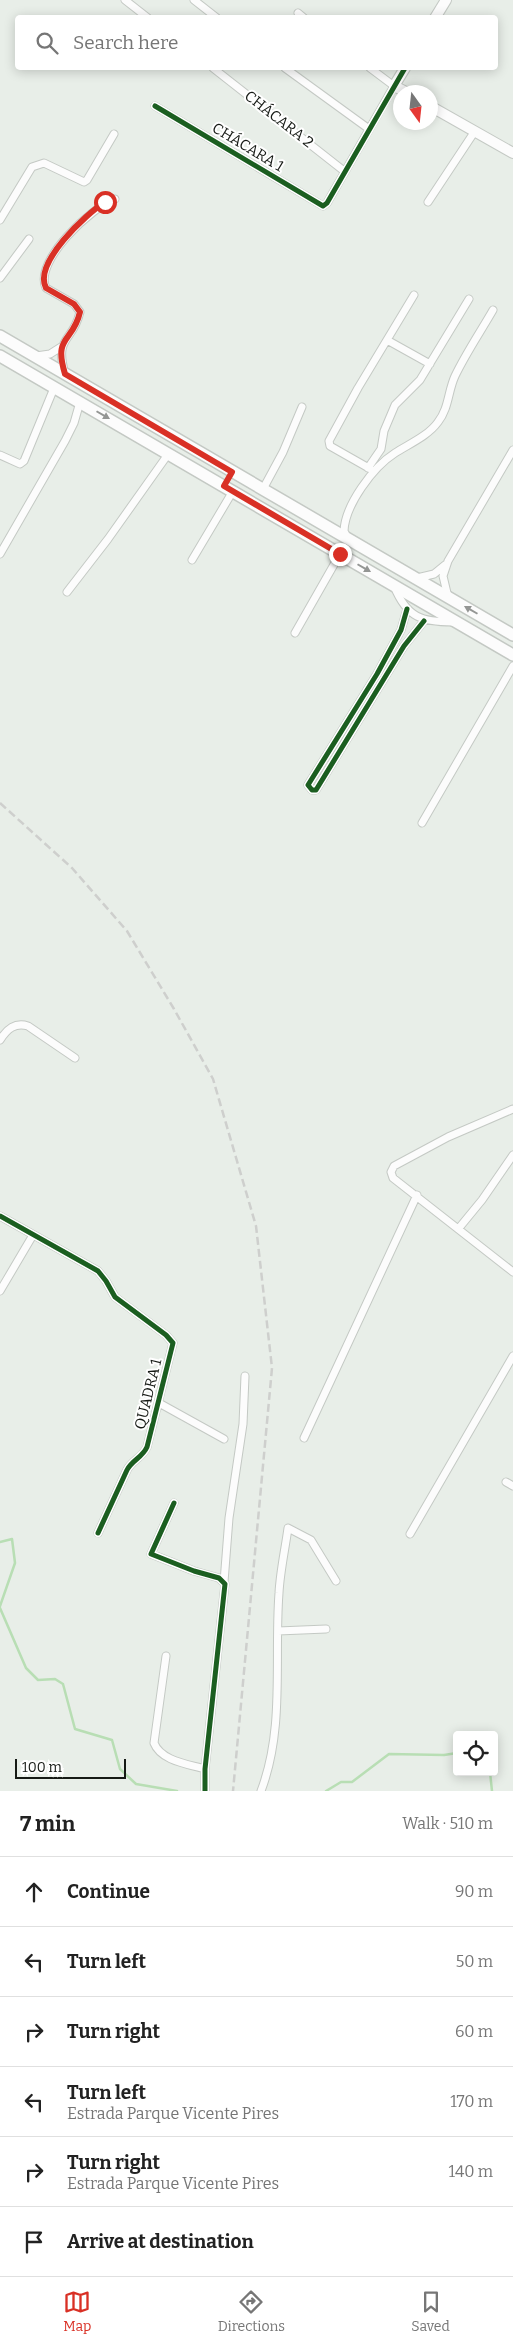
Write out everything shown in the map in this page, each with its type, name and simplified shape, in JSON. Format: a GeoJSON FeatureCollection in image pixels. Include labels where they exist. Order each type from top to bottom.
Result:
{"type":"FeatureCollection","features":[{"type":"Feature","properties":{"kind":"main road"},"geometry":{"type":"LineString","coordinates":[[0,336],[326,527],[510,631]]}},
{"type":"Feature","properties":{"kind":"main road"},"geometry":{"type":"LineString","coordinates":[[0,356],[513,655]]}},
{"type":"Feature","properties":{"kind":"main road"},"geometry":{"type":"LineString","coordinates":[[232,472],[233,491]]}},
{"type":"Feature","properties":{"kind":"main road"},"geometry":{"type":"LineString","coordinates":[[233,491],[249,482]]}},
{"type":"Feature","properties":{"kind":"street"},"geometry":{"type":"LineString","coordinates":[[124,0],[144,15]]}},
{"type":"Feature","properties":{"kind":"street"},"geometry":{"type":"LineString","coordinates":[[194,0],[213,15]]}},
{"type":"Feature","properties":{"kind":"street"},"geometry":{"type":"LineString","coordinates":[[437,15],[446,0]]}},
{"type":"Feature","properties":{"kind":"street","name":"CHÁCARA 2"},"geometry":{"type":"LineString","coordinates":[[216,70],[344,171]]}},
{"type":"Feature","properties":{"kind":"street"},"geometry":{"type":"LineString","coordinates":[[288,70],[369,129]]}},
{"type":"Feature","properties":{"kind":"street"},"geometry":{"type":"LineString","coordinates":[[373,70],[393,85]]}},
{"type":"Feature","properties":{"kind":"street"},"geometry":{"type":"LineString","coordinates":[[395,85],[404,70]]}},
{"type":"Feature","properties":{"kind":"street"},"geometry":{"type":"LineString","coordinates":[[344,171],[393,88]]}},
{"type":"Feature","properties":{"kind":"street","name":"CHÁCARA 1"},"geometry":{"type":"LineString","coordinates":[[155,106],[323,206],[327,203],[344,171]]}},
{"type":"Feature","properties":{"kind":"street"},"geometry":{"type":"LineString","coordinates":[[438,110],[512,149]]}},
{"type":"Feature","properties":{"kind":"street"},"geometry":{"type":"LineString","coordinates":[[428,202],[475,131]]}},
{"type":"Feature","properties":{"kind":"street"},"geometry":{"type":"LineString","coordinates":[[0,220],[32,167],[36,164],[44,163],[81,182],[85,182],[114,134]]}},
{"type":"Feature","properties":{"kind":"street"},"geometry":{"type":"LineString","coordinates":[[35,356],[50,354],[61,347],[78,319],[80,312],[74,304],[46,288],[44,274],[61,243],[77,226],[94,209],[105,202],[116,199]]}},
{"type":"Feature","properties":{"kind":"street"},"geometry":{"type":"LineString","coordinates":[[0,278],[29,239]]}},
{"type":"Feature","properties":{"kind":"street"},"geometry":{"type":"LineString","coordinates":[[371,470],[330,446],[329,441],[414,295]]}},
{"type":"Feature","properties":{"kind":"street"},"geometry":{"type":"LineString","coordinates":[[348,538],[344,531],[347,517],[381,449],[384,430],[395,405],[401,397],[413,388],[430,364],[469,299]]}},
{"type":"Feature","properties":{"kind":"street"},"geometry":{"type":"LineString","coordinates":[[371,470],[410,444],[438,422],[448,403],[454,377],[493,310]]}},
{"type":"Feature","properties":{"kind":"street"},"geometry":{"type":"LineString","coordinates":[[387,340],[430,364]]}},
{"type":"Feature","properties":{"kind":"street"},"geometry":{"type":"LineString","coordinates":[[61,347],[61,361],[65,374]]}},
{"type":"Feature","properties":{"kind":"street"},"geometry":{"type":"LineString","coordinates":[[0,455],[20,464],[24,461],[54,388]]}},
{"type":"Feature","properties":{"kind":"street"},"geometry":{"type":"LineString","coordinates":[[0,554],[65,441],[74,423],[80,402]]}},
{"type":"Feature","properties":{"kind":"street"},"geometry":{"type":"LineString","coordinates":[[263,489],[283,452],[302,407]]}},
{"type":"Feature","properties":{"kind":"street"},"geometry":{"type":"LineString","coordinates":[[448,597],[443,576],[448,561],[513,450]]}},
{"type":"Feature","properties":{"kind":"street"},"geometry":{"type":"LineString","coordinates":[[68,592],[108,540],[168,454]]}},
{"type":"Feature","properties":{"kind":"street"},"geometry":{"type":"LineString","coordinates":[[192,560],[233,491]]}},
{"type":"Feature","properties":{"kind":"street"},"geometry":{"type":"LineString","coordinates":[[326,527],[338,524],[347,517]]}},
{"type":"Feature","properties":{"kind":"street"},"geometry":{"type":"LineString","coordinates":[[294,632],[340,554]]}},
{"type":"Feature","properties":{"kind":"street"},"geometry":{"type":"LineString","coordinates":[[416,578],[434,574],[448,561]]}},
{"type":"Feature","properties":{"kind":"street"},"geometry":{"type":"LineString","coordinates":[[394,586],[399,598],[408,610],[424,620],[457,622]]}},
{"type":"Feature","properties":{"kind":"street"},"geometry":{"type":"LineString","coordinates":[[408,610],[377,674],[308,785],[312,790],[316,790],[404,646],[424,620]]}},
{"type":"Feature","properties":{"kind":"street"},"geometry":{"type":"LineString","coordinates":[[394,641],[404,646]]}},
{"type":"Feature","properties":{"kind":"street"},"geometry":{"type":"LineString","coordinates":[[422,823],[513,666]]}},
{"type":"Feature","properties":{"kind":"street"},"geometry":{"type":"LineString","coordinates":[[377,674],[384,678]]}},
{"type":"Feature","properties":{"kind":"street"},"geometry":{"type":"LineString","coordinates":[[349,721],[356,725]]}},
{"type":"Feature","properties":{"kind":"street"},"geometry":{"type":"LineString","coordinates":[[0,1040],[9,1029],[21,1024],[28,1026],[75,1058]]}},
{"type":"Feature","properties":{"kind":"street"},"geometry":{"type":"LineString","coordinates":[[513,1109],[448,1137],[394,1166],[391,1172],[394,1178],[513,1272]]}},
{"type":"Feature","properties":{"kind":"street"},"geometry":{"type":"LineString","coordinates":[[459,1228],[482,1200],[513,1155]]}},
{"type":"Feature","properties":{"kind":"street"},"geometry":{"type":"LineString","coordinates":[[304,1438],[417,1196]]}},
{"type":"Feature","properties":{"kind":"street","name":"QUADRA 1"},"geometry":{"type":"LineString","coordinates":[[0,1216],[98,1272],[116,1297],[171,1339],[173,1347],[145,1452],[131,1463],[98,1534]]}},
{"type":"Feature","properties":{"kind":"street"},"geometry":{"type":"LineString","coordinates":[[0,1292],[33,1235]]}},
{"type":"Feature","properties":{"kind":"street"},"geometry":{"type":"LineString","coordinates":[[410,1534],[513,1356]]}},
{"type":"Feature","properties":{"kind":"street"},"geometry":{"type":"LineString","coordinates":[[205,1790],[205,1769],[224,1606],[224,1582],[230,1518],[243,1424],[245,1376]]}},
{"type":"Feature","properties":{"kind":"street"},"geometry":{"type":"LineString","coordinates":[[159,1403],[224,1439]]}},
{"type":"Feature","properties":{"kind":"street"},"geometry":{"type":"LineString","coordinates":[[506,1482],[513,1486]]}},
{"type":"Feature","properties":{"kind":"street"},"geometry":{"type":"LineString","coordinates":[[174,1504],[151,1554],[224,1582]]}},
{"type":"Feature","properties":{"kind":"street"},"geometry":{"type":"LineString","coordinates":[[261,1791],[270,1767],[276,1711],[279,1592],[288,1528],[311,1540],[336,1581]]}},
{"type":"Feature","properties":{"kind":"street"},"geometry":{"type":"LineString","coordinates":[[278,1631],[326,1629]]}},
{"type":"Feature","properties":{"kind":"street"},"geometry":{"type":"LineString","coordinates":[[166,1656],[154,1743],[158,1751],[165,1756],[205,1769]]}},
{"type":"Feature","properties":{"kind":"waterway"},"geometry":{"type":"LineString","coordinates":[[0,1542],[12,1539],[15,1563],[0,1606]]}},
{"type":"Feature","properties":{"kind":"waterway"},"geometry":{"type":"LineString","coordinates":[[0,1608],[26,1668],[38,1680],[55,1679],[63,1684],[75,1729],[112,1740],[120,1769],[136,1784],[177,1791]]}},
{"type":"Feature","properties":{"kind":"waterway"},"geometry":{"type":"LineString","coordinates":[[326,1791],[341,1782],[352,1782],[389,1754],[453,1754]]}},
{"type":"Feature","properties":{"kind":"waterway"},"geometry":{"type":"LineString","coordinates":[[490,1776],[492,1791]]}},
{"type":"Feature","properties":{"kind":"railway"},"geometry":{"type":"LineString","coordinates":[[0,803],[72,868],[127,931],[213,1079],[256,1226],[272,1368],[233,1791]]}},
{"type":"Feature","properties":{"kind":"cycle path"},"geometry":{"type":"LineString","coordinates":[[155,106],[323,206],[327,203],[404,70]]}},
{"type":"Feature","properties":{"kind":"cycle path"},"geometry":{"type":"LineString","coordinates":[[407,609],[401,630],[377,674],[308,785],[312,790],[316,790],[404,646],[424,621]]}},
{"type":"Feature","properties":{"kind":"cycle path"},"geometry":{"type":"LineString","coordinates":[[0,1216],[98,1271],[115,1297],[166,1335],[173,1343],[147,1447],[127,1470],[98,1533]]}},
{"type":"Feature","properties":{"kind":"cycle path"},"geometry":{"type":"LineString","coordinates":[[174,1503],[151,1554],[194,1571],[219,1578],[225,1584],[205,1769],[205,1791]]}},
{"type":"Feature","properties":{"kind":"route"},"geometry":{"type":"LineString","coordinates":[[105,202],[94,209],[61,243],[44,274],[46,288],[74,304],[80,312],[78,319],[61,347],[61,361],[65,374],[232,472],[224,486],[340,554]]}}]}
